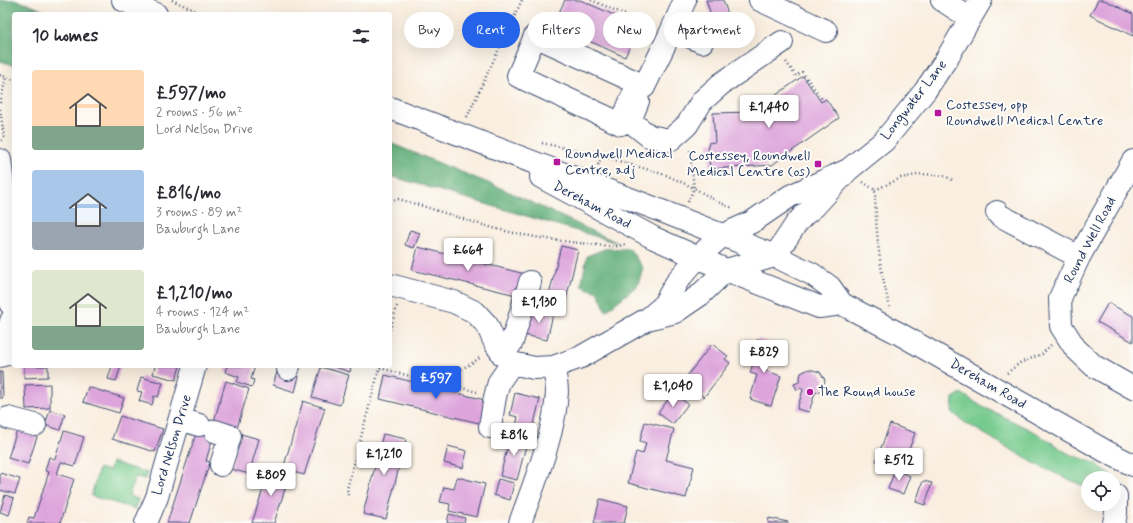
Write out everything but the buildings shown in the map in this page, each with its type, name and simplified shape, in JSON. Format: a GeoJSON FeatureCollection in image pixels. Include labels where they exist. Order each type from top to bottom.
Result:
{"type":"FeatureCollection","features":[{"type":"Feature","properties":{"kind":"main road"},"geometry":{"type":"LineString","coordinates":[[123,0],[151,12]]}},
{"type":"Feature","properties":{"kind":"main road"},"geometry":{"type":"LineString","coordinates":[[680,12],[685,0]]}},
{"type":"Feature","properties":{"kind":"main road"},"geometry":{"type":"LineString","coordinates":[[760,0],[826,31]]}},
{"type":"Feature","properties":{"kind":"main road"},"geometry":{"type":"LineString","coordinates":[[942,0],[975,9]]}},
{"type":"Feature","properties":{"kind":"main road","name":"Longwater Lane"},"geometry":{"type":"LineString","coordinates":[[775,256],[796,224],[848,170],[884,141],[925,91],[947,58],[975,9]]}},
{"type":"Feature","properties":{"kind":"main road"},"geometry":{"type":"LineString","coordinates":[[645,80],[535,36],[518,76],[621,124],[664,46]]}},
{"type":"Feature","properties":{"kind":"main road"},"geometry":{"type":"LineString","coordinates":[[645,80],[630,121],[649,136],[670,140],[687,126],[702,102],[721,84],[779,45]]}},
{"type":"Feature","properties":{"kind":"main road","name":"Dereham Road"},"geometry":{"type":"LineString","coordinates":[[392,109],[462,128],[775,256],[812,274],[830,287],[842,304],[1107,452],[1133,465]]}},
{"type":"Feature","properties":{"kind":"main road","name":"Dereham Road"},"geometry":{"type":"LineString","coordinates":[[462,128],[654,238],[726,270],[819,306],[842,304]]}},
{"type":"Feature","properties":{"kind":"main road"},"geometry":{"type":"LineString","coordinates":[[0,160],[8,184],[10,303],[12,306]]}},
{"type":"Feature","properties":{"kind":"main road","name":"Round Well Road"},"geometry":{"type":"LineString","coordinates":[[1065,332],[1061,326],[1060,298],[1079,257],[1133,161]]}},
{"type":"Feature","properties":{"kind":"main road","name":"Longwater Lane"},"geometry":{"type":"LineString","coordinates":[[649,318],[663,306],[678,280],[698,257],[722,235],[752,222],[790,196],[848,170]]}},
{"type":"Feature","properties":{"kind":"main road"},"geometry":{"type":"LineString","coordinates":[[997,212],[999,215],[1079,257]]}},
{"type":"Feature","properties":{"kind":"main road"},"geometry":{"type":"LineString","coordinates":[[722,235],[726,270]]}},
{"type":"Feature","properties":{"kind":"main road"},"geometry":{"type":"LineString","coordinates":[[396,286],[454,302],[475,312],[487,325],[504,354],[534,368],[553,367],[581,357],[649,318],[675,312],[700,295],[726,270],[775,256]]}},
{"type":"Feature","properties":{"kind":"main road"},"geometry":{"type":"LineString","coordinates":[[490,427],[504,354],[512,342],[530,282]]}},
{"type":"Feature","properties":{"kind":"main road"},"geometry":{"type":"LineString","coordinates":[[3,355],[10,347],[9,329],[12,319]]}},
{"type":"Feature","properties":{"kind":"main road"},"geometry":{"type":"LineString","coordinates":[[1065,332],[1074,348],[1094,366],[1133,388]]}},
{"type":"Feature","properties":{"kind":"main road"},"geometry":{"type":"LineString","coordinates":[[520,523],[541,466],[555,408],[557,390],[553,367]]}},
{"type":"Feature","properties":{"kind":"main road","name":"Lord Nelson Drive"},"geometry":{"type":"LineString","coordinates":[[146,523],[156,497],[198,425],[195,368]]}},
{"type":"Feature","properties":{"kind":"main road"},"geometry":{"type":"LineString","coordinates":[[8,418],[35,426]]}},
{"type":"Feature","properties":{"kind":"main road"},"geometry":{"type":"LineString","coordinates":[[198,425],[230,436],[221,465]]}},
{"type":"Feature","properties":{"kind":"main road"},"geometry":{"type":"LineString","coordinates":[[1114,523],[1116,511]]}},
{"type":"Feature","properties":{"kind":"path"},"geometry":{"type":"LineString","coordinates":[[172,0],[199,12]]}},
{"type":"Feature","properties":{"kind":"path"},"geometry":{"type":"LineString","coordinates":[[462,128],[522,0]]}},
{"type":"Feature","properties":{"kind":"path"},"geometry":{"type":"LineString","coordinates":[[591,0],[664,28]]}},
{"type":"Feature","properties":{"kind":"path"},"geometry":{"type":"LineString","coordinates":[[779,45],[796,76],[802,72],[822,99]]}},
{"type":"Feature","properties":{"kind":"path"},"geometry":{"type":"LineString","coordinates":[[0,75],[12,79]]}},
{"type":"Feature","properties":{"kind":"path"},"geometry":{"type":"LineString","coordinates":[[0,103],[6,77]]}},
{"type":"Feature","properties":{"kind":"path"},"geometry":{"type":"LineString","coordinates":[[0,109],[4,137],[0,143]]}},
{"type":"Feature","properties":{"kind":"path"},"geometry":{"type":"LineString","coordinates":[[682,219],[694,188],[687,126]]}},
{"type":"Feature","properties":{"kind":"path"},"geometry":{"type":"LineString","coordinates":[[602,156],[666,175],[694,188],[718,202],[736,209]]}},
{"type":"Feature","properties":{"kind":"path"},"geometry":{"type":"LineString","coordinates":[[848,170],[875,190]]}},
{"type":"Feature","properties":{"kind":"path"},"geometry":{"type":"LineString","coordinates":[[875,190],[901,178],[922,174],[945,176],[954,181]]}},
{"type":"Feature","properties":{"kind":"path"},"geometry":{"type":"LineString","coordinates":[[875,190],[879,256],[885,290],[898,334]]}},
{"type":"Feature","properties":{"kind":"path"},"geometry":{"type":"LineString","coordinates":[[392,200],[398,199],[500,230],[533,237],[562,242],[610,246],[622,246],[626,243]]}},
{"type":"Feature","properties":{"kind":"path"},"geometry":{"type":"LineString","coordinates":[[392,315],[396,286]]}},
{"type":"Feature","properties":{"kind":"path"},"geometry":{"type":"LineString","coordinates":[[1004,374],[1020,364],[1042,354],[1065,332]]}},
{"type":"Feature","properties":{"kind":"path"},"geometry":{"type":"LineString","coordinates":[[423,378],[456,372],[486,353],[504,354]]}},
{"type":"Feature","properties":{"kind":"path"},"geometry":{"type":"LineString","coordinates":[[348,495],[347,489],[380,368]]}},
{"type":"Feature","properties":{"kind":"path"},"geometry":{"type":"LineString","coordinates":[[384,368],[495,397]]}},
{"type":"Feature","properties":{"kind":"green space"},"geometry":{"type":"Polygon","coordinates":[[[0,0],[17,0],[48,12],[12,12],[12,64],[0,61],[0,0]]]}},
{"type":"Feature","properties":{"kind":"green space"},"geometry":{"type":"Polygon","coordinates":[[[392,144],[503,189],[618,243],[392,177],[392,144]]]}},
{"type":"Feature","properties":{"kind":"green space"},"geometry":{"type":"Polygon","coordinates":[[[629,248],[643,268],[638,285],[606,311],[598,292],[581,286],[587,256],[604,249],[629,248]]]}},
{"type":"Feature","properties":{"kind":"green space"},"geometry":{"type":"Polygon","coordinates":[[[961,393],[981,406],[1035,432],[1069,454],[1095,463],[1106,471],[1081,471],[1081,485],[1039,466],[964,422],[952,412],[953,398],[961,393]]]}},
{"type":"Feature","properties":{"kind":"green space"},"geometry":{"type":"Polygon","coordinates":[[[112,462],[147,473],[145,479],[135,477],[129,496],[138,499],[135,509],[91,496],[99,468],[109,471],[112,462]]]}},
{"type":"Feature","properties":{"kind":"place","name":"Costessey, opp Roundwell Medical Centre"},"geometry":{"type":"Point","coordinates":[938,113]}},
{"type":"Feature","properties":{"kind":"place","name":"Roundwell Medical Centre, adj"},"geometry":{"type":"Point","coordinates":[557,162]}},
{"type":"Feature","properties":{"kind":"place","name":"Costessey, Roundwell Medical Centre (os)"},"geometry":{"type":"Point","coordinates":[818,164]}},
{"type":"Feature","properties":{"kind":"place","name":"The Round house"},"geometry":{"type":"Point","coordinates":[810,392]}}]}
